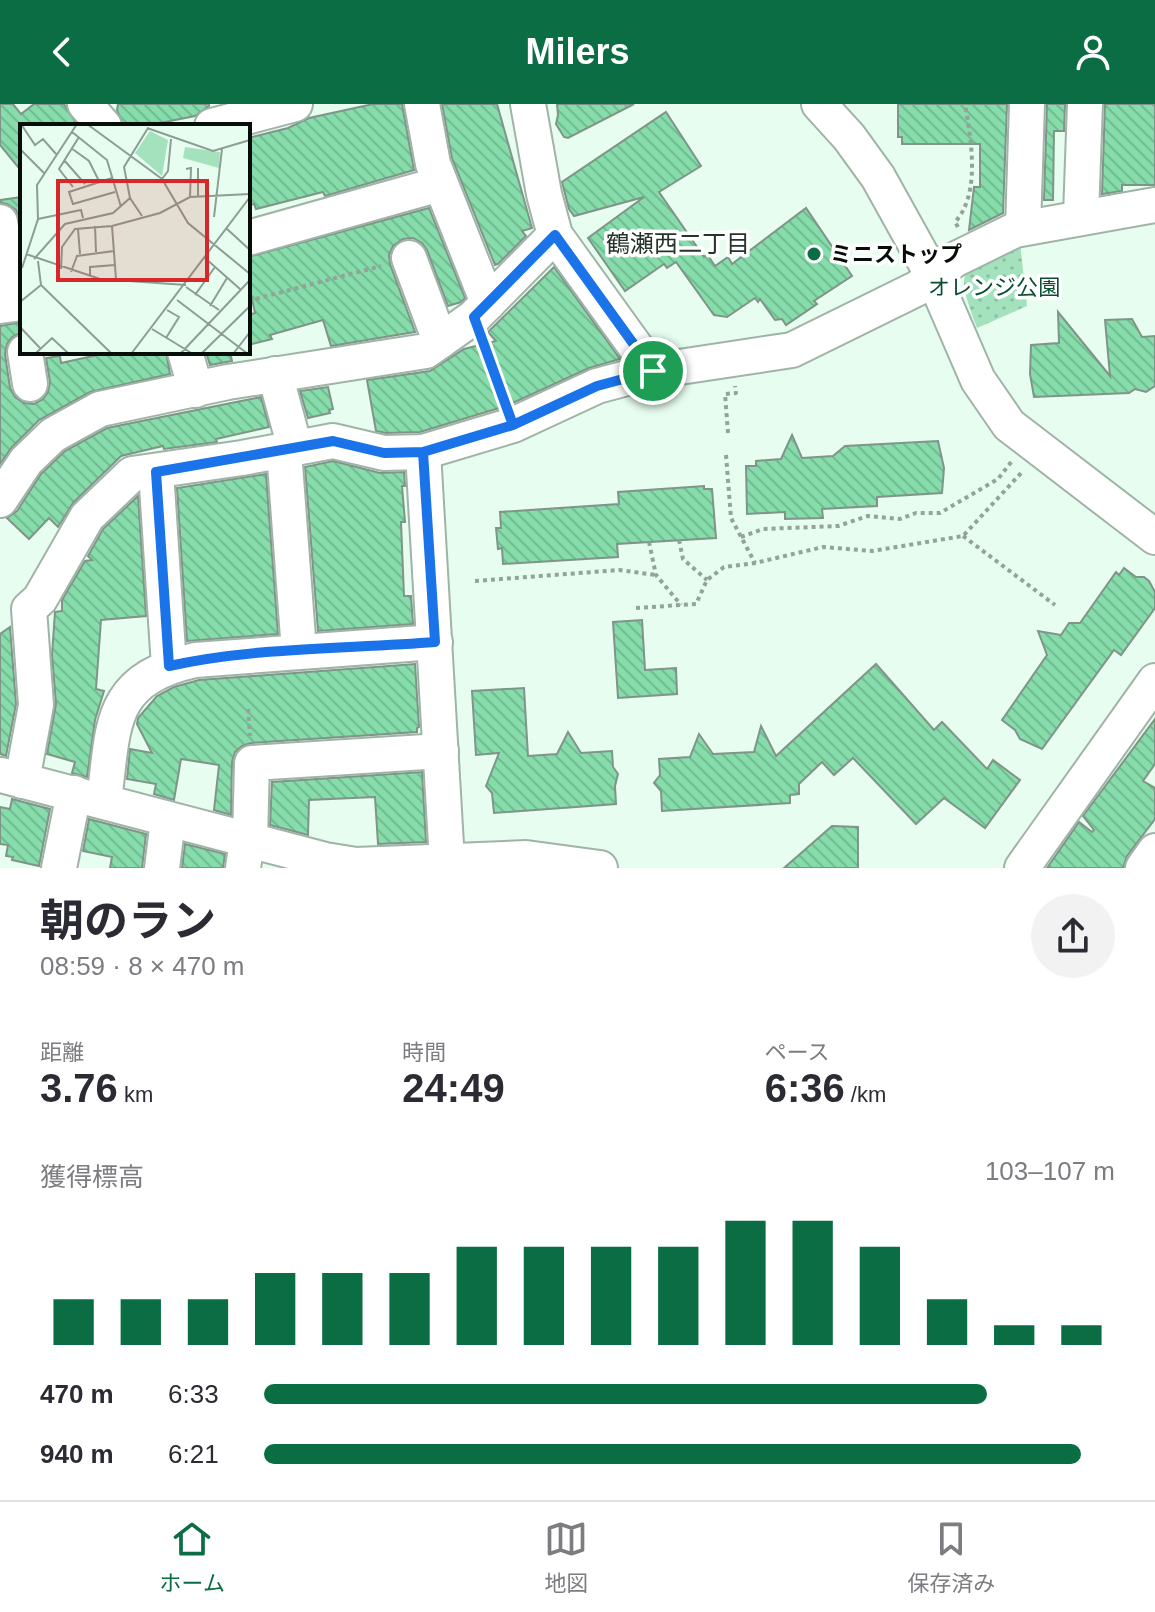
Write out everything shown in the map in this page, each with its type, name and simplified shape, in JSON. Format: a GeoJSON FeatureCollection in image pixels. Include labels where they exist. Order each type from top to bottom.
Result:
{"type":"FeatureCollection","features":[{"type":"Feature","properties":{"kind":"street"},"geometry":{"type":"LineString","coordinates":[[85,104],[102,124]]}},
{"type":"Feature","properties":{"kind":"street"},"geometry":{"type":"LineString","coordinates":[[205,104],[211,124]]}},
{"type":"Feature","properties":{"kind":"street"},"geometry":{"type":"LineString","coordinates":[[220,124],[295,104]]}},
{"type":"Feature","properties":{"kind":"street"},"geometry":{"type":"LineString","coordinates":[[422,104],[433,164],[481,310]]}},
{"type":"Feature","properties":{"kind":"street"},"geometry":{"type":"LineString","coordinates":[[528,104],[544,194],[555,235],[653,371]]}},
{"type":"Feature","properties":{"kind":"street"},"geometry":{"type":"LineString","coordinates":[[819,104],[849,137],[878,177],[933,276],[978,380],[1009,425],[1155,537]]}},
{"type":"Feature","properties":{"kind":"street"},"geometry":{"type":"LineString","coordinates":[[1023,228],[1027,104]]}},
{"type":"Feature","properties":{"kind":"street"},"geometry":{"type":"LineString","coordinates":[[1081,216],[1085,104]]}},
{"type":"Feature","properties":{"kind":"street"},"geometry":{"type":"LineString","coordinates":[[250,237],[440,184]]}},
{"type":"Feature","properties":{"kind":"street"},"geometry":{"type":"LineString","coordinates":[[581,866],[526,858],[427,864],[324,864],[247,849],[168,820],[11,778],[36,705],[29,609],[40,599],[87,517],[132,474],[333,441],[384,453],[423,452],[513,425],[597,386],[653,371],[792,350],[918,288],[969,251],[1023,228],[1155,205]]}},
{"type":"Feature","properties":{"kind":"street"},"geometry":{"type":"LineString","coordinates":[[0,222],[15,304],[0,306]]}},
{"type":"Feature","properties":{"kind":"street"},"geometry":{"type":"LineString","coordinates":[[0,500],[26,461],[53,435],[100,409],[275,374],[426,351],[481,310],[555,235]]}},
{"type":"Feature","properties":{"kind":"street"},"geometry":{"type":"LineString","coordinates":[[409,258],[440,341]]}},
{"type":"Feature","properties":{"kind":"street"},"geometry":{"type":"LineString","coordinates":[[186,354],[196,390]]}},
{"type":"Feature","properties":{"kind":"street"},"geometry":{"type":"LineString","coordinates":[[0,358],[28,363]]}},
{"type":"Feature","properties":{"kind":"street"},"geometry":{"type":"LineString","coordinates":[[275,374],[290,450],[299,651]]}},
{"type":"Feature","properties":{"kind":"street"},"geometry":{"type":"LineString","coordinates":[[423,452],[441,751],[427,864]]}},
{"type":"Feature","properties":{"kind":"street"},"geometry":{"type":"LineString","coordinates":[[156,472],[169,666]]}},
{"type":"Feature","properties":{"kind":"street"},"geometry":{"type":"LineString","coordinates":[[59,868],[89,797],[115,722],[128,695],[145,677],[169,666],[195,660],[435,642]]}},
{"type":"Feature","properties":{"kind":"street"},"geometry":{"type":"LineString","coordinates":[[1022,868],[1150,698]]}},
{"type":"Feature","properties":{"kind":"street"},"geometry":{"type":"LineString","coordinates":[[247,849],[252,763],[441,751]]}},
{"type":"Feature","properties":{"kind":"street"},"geometry":{"type":"LineString","coordinates":[[162,868],[168,820]]}},
{"type":"Feature","properties":{"kind":"street"},"geometry":{"type":"LineString","coordinates":[[1143,868],[1155,851]]}},
{"type":"Feature","properties":{"kind":"path"},"geometry":{"type":"LineString","coordinates":[[965,104],[973,158],[965,212],[955,222],[969,251]]}},
{"type":"Feature","properties":{"kind":"path"},"geometry":{"type":"LineString","coordinates":[[250,300],[409,258]]}},
{"type":"Feature","properties":{"kind":"path"},"geometry":{"type":"LineString","coordinates":[[481,310],[513,425]]}},
{"type":"Feature","properties":{"kind":"path"},"geometry":{"type":"LineString","coordinates":[[728,433],[725,394],[736,393],[735,383]]}},
{"type":"Feature","properties":{"kind":"path"},"geometry":{"type":"LineString","coordinates":[[726,455],[731,518],[755,563]]}},
{"type":"Feature","properties":{"kind":"path"},"geometry":{"type":"LineString","coordinates":[[741,537],[763,529],[838,526],[868,516],[900,519],[916,513],[940,513],[998,479],[1014,458]]}},
{"type":"Feature","properties":{"kind":"path"},"geometry":{"type":"LineString","coordinates":[[636,608],[696,604],[707,580],[724,567],[823,547],[872,551],[963,536],[1027,467]]}},
{"type":"Feature","properties":{"kind":"path"},"geometry":{"type":"LineString","coordinates":[[963,536],[1055,605]]}},
{"type":"Feature","properties":{"kind":"path"},"geometry":{"type":"LineString","coordinates":[[679,540],[683,559],[707,580]]}},
{"type":"Feature","properties":{"kind":"path"},"geometry":{"type":"LineString","coordinates":[[649,542],[656,575],[681,605]]}},
{"type":"Feature","properties":{"kind":"path"},"geometry":{"type":"LineString","coordinates":[[475,581],[619,570],[656,575]]}},
{"type":"Feature","properties":{"kind":"green space","name":"オレンジ公園"},"geometry":{"type":"Polygon","coordinates":[[[1020,243],[1027,306],[977,328],[965,291],[967,271],[985,258],[1020,243]]]}},
{"type":"Feature","properties":{"kind":"building"},"geometry":{"type":"Polygon","coordinates":[[[0,104],[13,104],[21,114],[34,104],[64,104],[77,124],[20,124],[20,170],[0,145],[0,104]]]}},
{"type":"Feature","properties":{"kind":"building"},"geometry":{"type":"Polygon","coordinates":[[[118,104],[209,104],[195,116],[155,124],[122,124],[118,104]]]}},
{"type":"Feature","properties":{"kind":"building"},"geometry":{"type":"Polygon","coordinates":[[[373,104],[402,104],[414,170],[325,196],[323,192],[256,209],[254,204],[250,205],[250,138],[288,128],[309,118],[373,104]]]}},
{"type":"Feature","properties":{"kind":"building"},"geometry":{"type":"Polygon","coordinates":[[[442,104],[497,104],[532,228],[522,231],[526,236],[498,264],[495,265],[452,158],[442,104]]]}},
{"type":"Feature","properties":{"kind":"building"},"geometry":{"type":"Polygon","coordinates":[[[557,104],[634,104],[568,138],[556,124],[557,104]]]}},
{"type":"Feature","properties":{"kind":"building"},"geometry":{"type":"Polygon","coordinates":[[[898,104],[1007,104],[1003,213],[969,230],[974,187],[980,187],[980,144],[902,144],[902,137],[898,137],[898,104]]]}},
{"type":"Feature","properties":{"kind":"building"},"geometry":{"type":"Polygon","coordinates":[[[1047,104],[1065,104],[1064,131],[1054,131],[1053,200],[1044,200],[1047,104]]]}},
{"type":"Feature","properties":{"kind":"building"},"geometry":{"type":"Polygon","coordinates":[[[1105,104],[1155,104],[1155,185],[1122,185],[1122,191],[1102,194],[1105,104]]]}},
{"type":"Feature","properties":{"kind":"building"},"geometry":{"type":"Polygon","coordinates":[[[666,112],[701,166],[659,192],[704,257],[707,254],[715,266],[728,257],[732,264],[806,208],[852,276],[814,301],[817,304],[786,325],[782,319],[775,320],[760,299],[758,302],[755,298],[727,317],[714,315],[676,262],[667,268],[664,264],[625,291],[588,238],[644,197],[574,216],[562,182],[666,112]]]}},
{"type":"Feature","properties":{"kind":"building"},"geometry":{"type":"Polygon","coordinates":[[[20,197],[20,224],[16,210],[0,203],[0,200],[20,197]]]}},
{"type":"Feature","properties":{"kind":"building"},"geometry":{"type":"Polygon","coordinates":[[[429,208],[465,298],[448,306],[427,250],[413,238],[403,239],[393,246],[389,255],[390,264],[415,332],[331,346],[323,320],[270,335],[272,339],[250,344],[250,314],[255,313],[250,289],[250,256],[429,208]]]}},
{"type":"Feature","properties":{"kind":"building"},"geometry":{"type":"Polygon","coordinates":[[[554,267],[620,359],[589,368],[506,406],[420,432],[376,431],[367,380],[430,371],[464,349],[496,341],[488,332],[554,267]]]}},
{"type":"Feature","properties":{"kind":"building"},"geometry":{"type":"Polygon","coordinates":[[[1058,312],[1110,376],[1105,320],[1132,319],[1142,337],[1155,336],[1155,386],[1146,392],[1135,389],[1129,393],[1034,397],[1030,374],[1031,345],[1059,343],[1058,312]]]}},
{"type":"Feature","properties":{"kind":"building"},"geometry":{"type":"Polygon","coordinates":[[[20,322],[20,333],[7,344],[5,354],[10,388],[15,397],[24,403],[34,404],[48,392],[50,382],[46,358],[60,356],[61,363],[102,354],[166,354],[170,374],[90,392],[39,420],[0,464],[0,326],[20,322]]]}},
{"type":"Feature","properties":{"kind":"building"},"geometry":{"type":"Polygon","coordinates":[[[207,354],[230,354],[232,361],[210,365],[207,354]]]}},
{"type":"Feature","properties":{"kind":"building"},"geometry":{"type":"Polygon","coordinates":[[[328,387],[333,409],[329,410],[330,413],[308,418],[300,391],[328,387]]]}},
{"type":"Feature","properties":{"kind":"building"},"geometry":{"type":"Polygon","coordinates":[[[261,397],[269,427],[216,439],[217,442],[164,449],[163,446],[121,456],[73,503],[58,527],[49,518],[29,539],[7,518],[17,511],[41,474],[65,451],[107,428],[261,397]]]}},
{"type":"Feature","properties":{"kind":"building"},"geometry":{"type":"Polygon","coordinates":[[[792,435],[802,458],[833,456],[845,446],[938,441],[944,468],[942,493],[877,497],[877,506],[822,509],[823,518],[785,519],[785,512],[747,514],[746,466],[756,466],[756,461],[781,459],[792,435]]]}},
{"type":"Feature","properties":{"kind":"building"},"geometry":{"type":"Polygon","coordinates":[[[333,461],[380,473],[404,472],[405,522],[401,522],[404,596],[411,596],[413,624],[318,631],[305,467],[333,461]]]}},
{"type":"Feature","properties":{"kind":"building"},"geometry":{"type":"Polygon","coordinates":[[[266,474],[278,634],[187,641],[177,488],[266,474]]]}},
{"type":"Feature","properties":{"kind":"building"},"geometry":{"type":"Polygon","coordinates":[[[704,486],[704,489],[712,489],[716,538],[617,544],[618,557],[503,564],[496,528],[501,528],[500,512],[619,504],[618,492],[704,486]]]}},
{"type":"Feature","properties":{"kind":"building"},"geometry":{"type":"Polygon","coordinates":[[[138,496],[146,616],[101,620],[96,689],[104,691],[95,720],[87,777],[72,773],[75,762],[47,754],[56,704],[52,655],[55,612],[62,611],[62,600],[85,561],[92,560],[88,556],[103,529],[138,496]]]}},
{"type":"Feature","properties":{"kind":"building"},"geometry":{"type":"Polygon","coordinates":[[[1124,568],[1136,577],[1149,581],[1155,592],[1155,608],[1121,655],[1114,650],[1042,749],[1020,739],[1015,730],[1002,720],[1047,655],[1038,631],[1061,635],[1069,623],[1080,623],[1116,572],[1119,575],[1124,568]]]}},
{"type":"Feature","properties":{"kind":"building"},"geometry":{"type":"Polygon","coordinates":[[[642,620],[645,670],[676,668],[677,694],[618,698],[613,622],[642,620]]]}},
{"type":"Feature","properties":{"kind":"building"},"geometry":{"type":"Polygon","coordinates":[[[10,627],[16,704],[6,756],[0,754],[0,634],[10,627]]]}},
{"type":"Feature","properties":{"kind":"building"},"geometry":{"type":"Polygon","coordinates":[[[415,664],[417,732],[242,746],[235,752],[232,762],[231,815],[214,810],[219,765],[181,759],[174,800],[154,794],[156,784],[127,779],[130,749],[152,753],[137,724],[138,718],[157,696],[174,687],[199,680],[415,664]]]}},
{"type":"Feature","properties":{"kind":"building"},"geometry":{"type":"Polygon","coordinates":[[[876,664],[934,730],[942,722],[987,769],[993,760],[1020,780],[985,828],[944,798],[916,824],[853,758],[834,775],[822,762],[799,784],[799,794],[790,795],[790,803],[662,811],[661,791],[654,783],[660,775],[659,759],[690,757],[699,734],[713,754],[754,752],[761,726],[776,756],[876,664]]]}},
{"type":"Feature","properties":{"kind":"building"},"geometry":{"type":"Polygon","coordinates":[[[524,688],[528,756],[557,754],[568,732],[581,753],[612,751],[613,767],[618,774],[616,804],[494,813],[492,793],[486,786],[499,753],[476,755],[472,691],[524,688]]]}},
{"type":"Feature","properties":{"kind":"building"},"geometry":{"type":"Polygon","coordinates":[[[1155,719],[1155,764],[1143,781],[1155,788],[1155,819],[1127,856],[1123,868],[1047,868],[1079,822],[1092,832],[1094,830],[1083,816],[1155,719]]]}},
{"type":"Feature","properties":{"kind":"building"},"geometry":{"type":"Polygon","coordinates":[[[422,772],[426,842],[378,844],[375,797],[309,800],[308,835],[270,825],[272,782],[422,772]]]}},
{"type":"Feature","properties":{"kind":"building"},"geometry":{"type":"Polygon","coordinates":[[[12,799],[50,809],[39,866],[12,860],[13,857],[6,856],[8,845],[0,844],[0,807],[10,809],[12,799]]]}},
{"type":"Feature","properties":{"kind":"building"},"geometry":{"type":"Polygon","coordinates":[[[89,819],[146,834],[142,868],[110,868],[112,857],[83,851],[89,819]]]}},
{"type":"Feature","properties":{"kind":"building"},"geometry":{"type":"Polygon","coordinates":[[[832,826],[858,827],[858,868],[784,868],[832,826]]]}},
{"type":"Feature","properties":{"kind":"building"},"geometry":{"type":"Polygon","coordinates":[[[185,844],[225,854],[223,868],[182,868],[185,844]]]}},
{"type":"Feature","properties":{"kind":"place","name":"ミニストップ"},"geometry":{"type":"Point","coordinates":[814,254]}},
{"type":"Feature","properties":{"kind":"district","name":"鶴瀬西二丁目"},"geometry":{"type":"Point","coordinates":[678,243]}},
{"type":"Feature","properties":{"kind":"route"},"geometry":{"type":"LineString","coordinates":[[653,371],[555,235],[474,317],[513,425],[423,452],[384,453],[333,441],[156,472],[169,666],[195,660],[435,642],[423,452],[513,425],[597,386],[653,371]]}}]}
